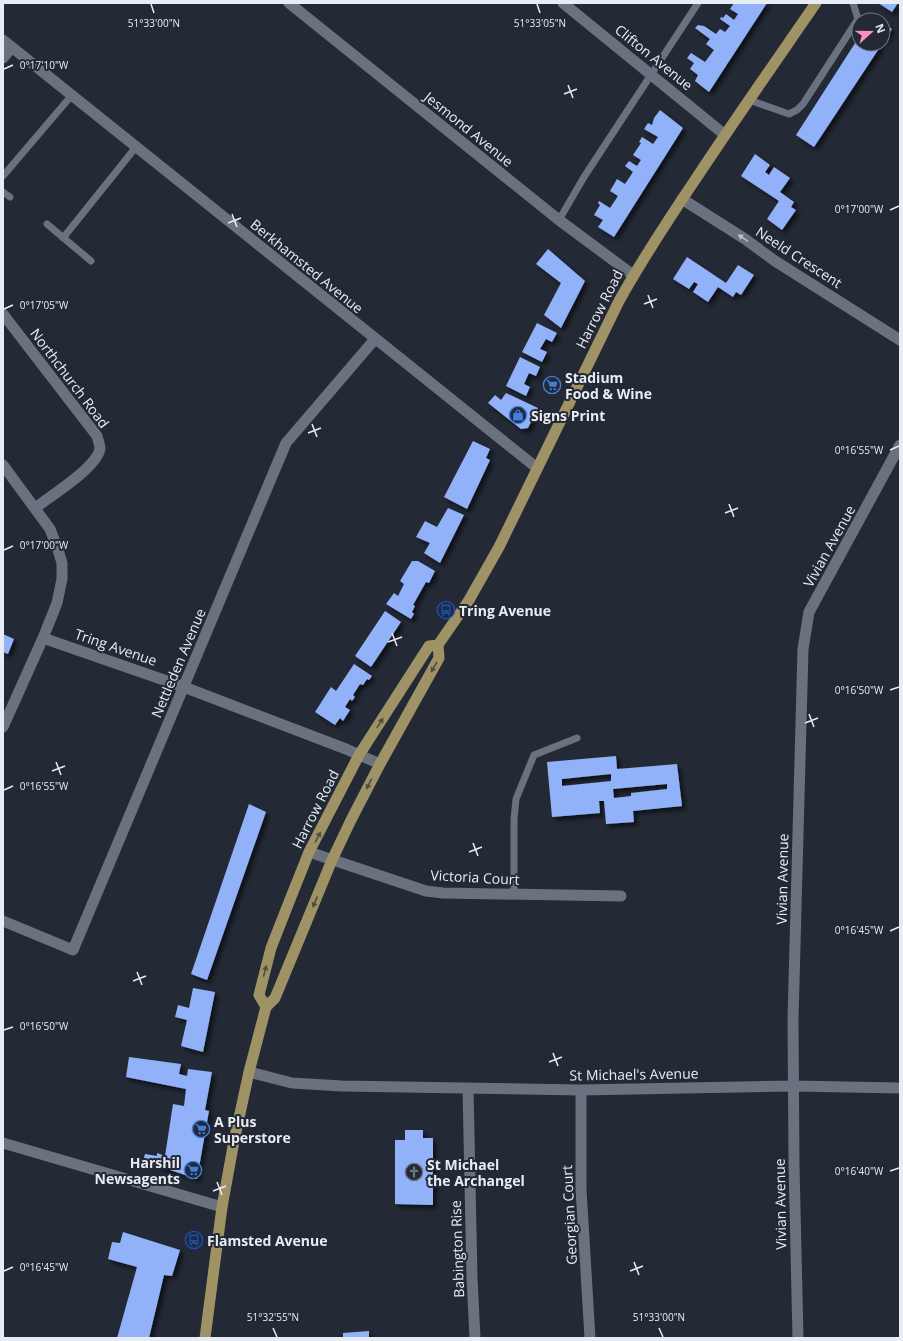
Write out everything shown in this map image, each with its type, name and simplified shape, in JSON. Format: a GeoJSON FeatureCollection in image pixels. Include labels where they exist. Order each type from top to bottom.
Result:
{"type":"FeatureCollection","features":[{"type":"Feature","properties":{"kind":"main road","name":"Harrow Road"},"geometry":{"type":"LineString","coordinates":[[206,1338],[222,1207],[233,1147],[266,1007],[275,998],[332,860],[380,764],[439,658],[438,644],[469,600],[499,547],[619,300],[633,275],[725,135],[816,3]]}},
{"type":"Feature","properties":{"kind":"main road","name":"Harrow Road"},"geometry":{"type":"LineString","coordinates":[[266,1007],[259,995],[271,948],[309,852],[359,756],[429,646],[438,644]]}},
{"type":"Feature","properties":{"kind":"street","name":"Jesmond Avenue"},"geometry":{"type":"LineString","coordinates":[[289,3],[559,220],[633,275]]}},
{"type":"Feature","properties":{"kind":"street","name":"Clifton Avenue"},"geometry":{"type":"LineString","coordinates":[[562,3],[725,135]]}},
{"type":"Feature","properties":{"kind":"street","name":"Berkhamsted Avenue"},"geometry":{"type":"LineString","coordinates":[[3,40],[537,468]]}},
{"type":"Feature","properties":{"kind":"street"},"geometry":{"type":"LineString","coordinates":[[3,58],[12,47]]}},
{"type":"Feature","properties":{"kind":"street","name":"Neeld Crescent"},"geometry":{"type":"LineString","coordinates":[[682,199],[745,239],[775,261],[900,340]]}},
{"type":"Feature","properties":{"kind":"street","name":"Northchurch Road"},"geometry":{"type":"LineString","coordinates":[[3,314],[97,436],[100,447],[95,460],[84,471],[35,508]]}},
{"type":"Feature","properties":{"kind":"street","name":"Nettleden Avenue"},"geometry":{"type":"LineString","coordinates":[[3,921],[73,950],[286,443],[375,339]]}},
{"type":"Feature","properties":{"kind":"street","name":"Vivian Avenue"},"geometry":{"type":"LineString","coordinates":[[798,1338],[794,1165],[793,1019],[803,649],[809,612],[900,445]]}},
{"type":"Feature","properties":{"kind":"street"},"geometry":{"type":"LineString","coordinates":[[3,465],[50,529],[62,563],[62,579],[57,603],[3,727]]}},
{"type":"Feature","properties":{"kind":"street","name":"Tring Avenue"},"geometry":{"type":"LineString","coordinates":[[43,638],[184,687],[346,748],[359,756],[380,764]]}},
{"type":"Feature","properties":{"kind":"street","name":"Victoria Court"},"geometry":{"type":"LineString","coordinates":[[309,852],[426,891],[443,893],[621,896]]}},
{"type":"Feature","properties":{"kind":"street","name":"St Michael's Avenue"},"geometry":{"type":"LineString","coordinates":[[250,1072],[292,1083],[342,1086],[581,1090],[794,1086],[900,1088]]}},
{"type":"Feature","properties":{"kind":"street","name":"Babington Rise"},"geometry":{"type":"LineString","coordinates":[[468,1088],[472,1278],[475,1338]]}},
{"type":"Feature","properties":{"kind":"street","name":"Georgian Court"},"geometry":{"type":"LineString","coordinates":[[581,1090],[581,1189],[590,1338]]}},
{"type":"Feature","properties":{"kind":"street"},"geometry":{"type":"LineString","coordinates":[[3,1143],[222,1207]]}},
{"type":"Feature","properties":{"kind":"lane"},"geometry":{"type":"LineString","coordinates":[[559,220],[584,177],[698,3]]}},
{"type":"Feature","properties":{"kind":"lane"},"geometry":{"type":"LineString","coordinates":[[749,100],[789,114],[797,110],[803,104],[858,19],[853,3]]}},
{"type":"Feature","properties":{"kind":"lane"},"geometry":{"type":"LineString","coordinates":[[3,176],[72,95]]}},
{"type":"Feature","properties":{"kind":"lane"},"geometry":{"type":"LineString","coordinates":[[63,238],[136,147]]}},
{"type":"Feature","properties":{"kind":"lane"},"geometry":{"type":"LineString","coordinates":[[3,192],[10,197]]}},
{"type":"Feature","properties":{"kind":"lane"},"geometry":{"type":"LineString","coordinates":[[47,224],[91,262]]}},
{"type":"Feature","properties":{"kind":"lane"},"geometry":{"type":"LineString","coordinates":[[514,894],[514,818],[516,799],[534,755],[577,738]]}},
{"type":"Feature","properties":{"kind":"building"},"geometry":{"type":"Polygon","coordinates":[[[734,3],[767,3],[709,92],[695,81],[698,75],[690,69],[694,63],[687,58],[691,53],[705,62],[714,50],[706,44],[710,39],[695,28],[698,25],[704,26],[716,34],[720,29],[725,32],[730,26],[720,19],[726,14],[734,20],[738,14],[730,9],[734,3]]]}},
{"type":"Feature","properties":{"kind":"building"},"geometry":{"type":"Polygon","coordinates":[[[878,3],[898,3],[892,12],[878,3]]]}},
{"type":"Feature","properties":{"kind":"building"},"geometry":{"type":"Polygon","coordinates":[[[851,49],[851,52],[877,52],[814,147],[796,135],[851,49]]]}},
{"type":"Feature","properties":{"kind":"building"},"geometry":{"type":"Polygon","coordinates":[[[660,110],[683,128],[614,237],[598,227],[603,220],[594,215],[600,205],[598,203],[599,201],[610,208],[618,196],[610,191],[617,179],[625,184],[633,172],[625,166],[629,161],[637,166],[641,160],[633,155],[641,143],[639,142],[642,137],[653,144],[658,137],[644,129],[648,123],[652,125],[654,118],[660,110]]]}},
{"type":"Feature","properties":{"kind":"building"},"geometry":{"type":"Polygon","coordinates":[[[755,154],[770,165],[765,172],[769,175],[774,167],[790,178],[780,192],[794,202],[791,207],[796,210],[782,230],[767,219],[779,201],[741,176],[755,154]]]}},
{"type":"Feature","properties":{"kind":"building"},"geometry":{"type":"Polygon","coordinates":[[[548,249],[585,281],[561,328],[544,315],[561,283],[536,264],[548,249]]]}},
{"type":"Feature","properties":{"kind":"building"},"geometry":{"type":"Polygon","coordinates":[[[687,257],[726,283],[738,265],[754,275],[741,295],[736,292],[733,297],[718,287],[708,302],[693,292],[698,284],[694,282],[689,289],[673,279],[687,257]]]}},
{"type":"Feature","properties":{"kind":"building"},"geometry":{"type":"Polygon","coordinates":[[[537,323],[557,333],[552,342],[546,339],[540,349],[547,352],[542,362],[522,352],[537,323]]]}},
{"type":"Feature","properties":{"kind":"building"},"geometry":{"type":"Polygon","coordinates":[[[520,357],[540,367],[536,376],[529,373],[524,384],[530,387],[526,396],[506,386],[520,357]]]}},
{"type":"Feature","properties":{"kind":"building"},"geometry":{"type":"Polygon","coordinates":[[[506,393],[538,408],[528,428],[521,429],[488,403],[495,395],[501,400],[506,393]]]}},
{"type":"Feature","properties":{"kind":"building"},"geometry":{"type":"Polygon","coordinates":[[[473,441],[490,449],[486,458],[490,460],[467,509],[444,497],[473,441]]]}},
{"type":"Feature","properties":{"kind":"building"},"geometry":{"type":"Polygon","coordinates":[[[448,508],[464,515],[440,563],[424,553],[430,543],[416,537],[425,521],[437,527],[448,508]]]}},
{"type":"Feature","properties":{"kind":"building"},"geometry":{"type":"Polygon","coordinates":[[[412,561],[418,561],[435,571],[429,583],[426,582],[413,605],[415,606],[412,612],[414,614],[411,619],[386,604],[394,593],[398,596],[404,584],[400,581],[412,561]]]}},
{"type":"Feature","properties":{"kind":"building"},"geometry":{"type":"Polygon","coordinates":[[[385,611],[401,622],[371,667],[355,656],[385,611]]]}},
{"type":"Feature","properties":{"kind":"building"},"geometry":{"type":"Polygon","coordinates":[[[3,634],[14,639],[8,654],[3,652],[3,634]]]}},
{"type":"Feature","properties":{"kind":"building"},"geometry":{"type":"Polygon","coordinates":[[[354,664],[372,676],[369,680],[367,679],[363,685],[360,684],[353,695],[355,697],[352,701],[350,699],[345,707],[350,710],[343,721],[340,718],[335,725],[315,712],[331,687],[336,691],[354,664]]]}},
{"type":"Feature","properties":{"kind":"building"},"geometry":{"type":"Polygon","coordinates":[[[616,756],[617,769],[677,764],[682,806],[633,811],[634,822],[606,824],[604,801],[599,801],[600,813],[552,817],[547,762],[616,756]],[[611,774],[562,779],[562,786],[611,781],[611,774]],[[667,784],[613,789],[614,798],[631,796],[631,793],[667,789],[667,784]]]}},
{"type":"Feature","properties":{"kind":"building"},"geometry":{"type":"Polygon","coordinates":[[[249,804],[266,812],[207,980],[191,974],[249,804]]]}},
{"type":"Feature","properties":{"kind":"building"},"geometry":{"type":"Polygon","coordinates":[[[193,988],[215,992],[203,1052],[181,1046],[187,1020],[175,1017],[178,1005],[189,1008],[193,988]]]}},
{"type":"Feature","properties":{"kind":"building"},"geometry":{"type":"Polygon","coordinates":[[[129,1057],[181,1064],[179,1074],[187,1076],[188,1069],[212,1072],[205,1110],[209,1111],[197,1179],[143,1161],[145,1154],[157,1156],[157,1153],[165,1156],[173,1104],[184,1106],[186,1089],[126,1077],[129,1057]]]}},
{"type":"Feature","properties":{"kind":"building","name":"St Michael the Archangel"},"geometry":{"type":"Polygon","coordinates":[[[405,1130],[423,1130],[423,1138],[433,1138],[433,1205],[395,1204],[395,1140],[405,1140],[405,1130]]]}},
{"type":"Feature","properties":{"kind":"building"},"geometry":{"type":"Polygon","coordinates":[[[123,1232],[180,1250],[172,1276],[164,1275],[149,1338],[117,1338],[137,1267],[108,1259],[112,1242],[120,1243],[123,1232]]]}},
{"type":"Feature","properties":{"kind":"building"},"geometry":{"type":"Polygon","coordinates":[[[369,1331],[369,1338],[343,1338],[343,1333],[369,1331]]]}},
{"type":"Feature","properties":{"kind":"place","name":"Stadium Food & Wine"},"geometry":{"type":"Point","coordinates":[552,385]}},
{"type":"Feature","properties":{"kind":"place","name":"Signs Print"},"geometry":{"type":"Point","coordinates":[518,415]}},
{"type":"Feature","properties":{"kind":"place","name":"Tring Avenue"},"geometry":{"type":"Point","coordinates":[446,610]}},
{"type":"Feature","properties":{"kind":"place","name":"A Plus Superstore"},"geometry":{"type":"Point","coordinates":[201,1129]}},
{"type":"Feature","properties":{"kind":"place","name":"Harshil Newsagents"},"geometry":{"type":"Point","coordinates":[193,1170]}},
{"type":"Feature","properties":{"kind":"place","name":"St Michael the Archangel"},"geometry":{"type":"Point","coordinates":[414,1172]}},
{"type":"Feature","properties":{"kind":"place","name":"Flamsted Avenue"},"geometry":{"type":"Point","coordinates":[194,1240]}}]}
